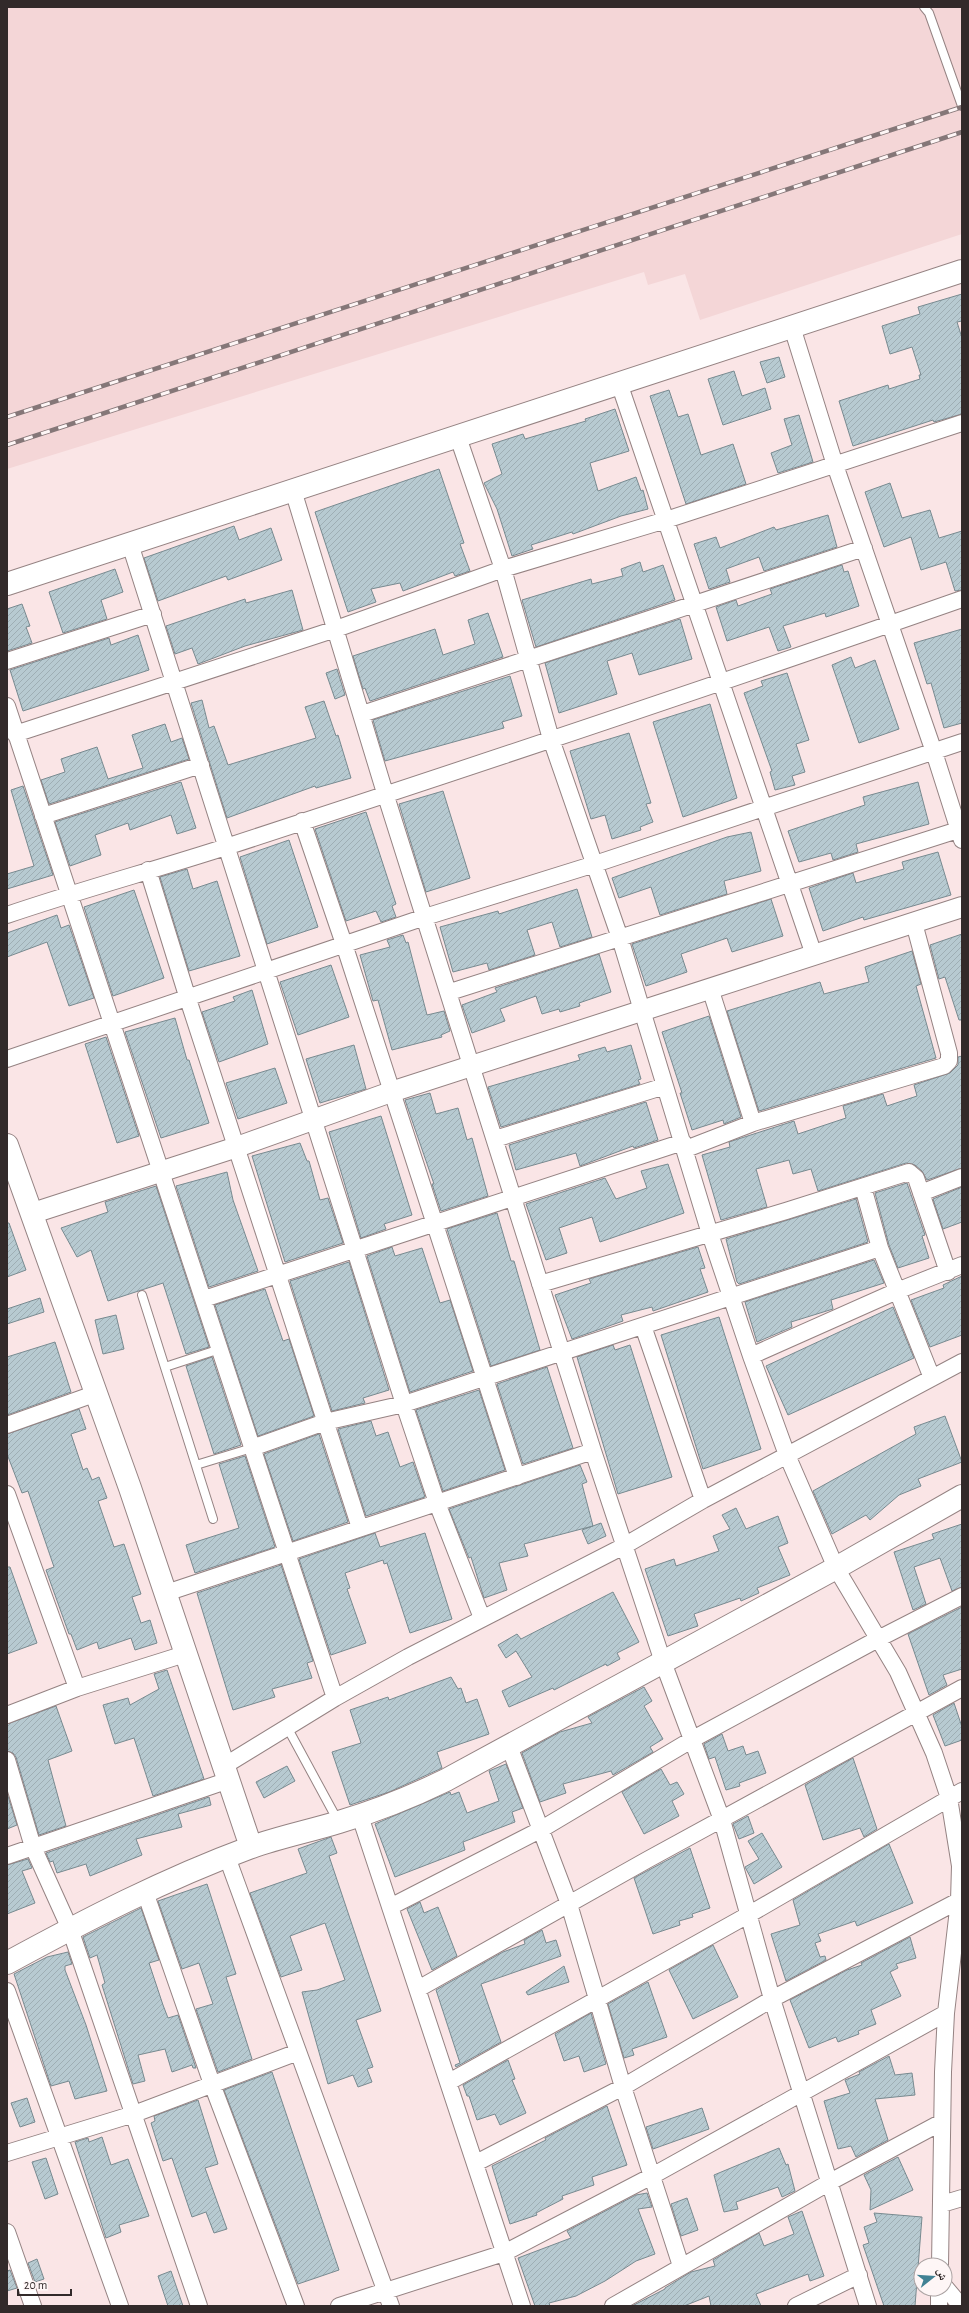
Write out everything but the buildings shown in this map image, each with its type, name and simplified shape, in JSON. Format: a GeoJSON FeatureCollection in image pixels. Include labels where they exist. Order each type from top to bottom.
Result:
{"type":"FeatureCollection","features":[{"type":"Feature","properties":{"kind":"main road"},"geometry":{"type":"LineString","coordinates":[[7,584],[293,490],[458,438],[619,383],[962,271]]}},
{"type":"Feature","properties":{"kind":"main road"},"geometry":{"type":"LineString","coordinates":[[7,1145],[33,1213],[97,1393],[251,1847]]}},
{"type":"Feature","properties":{"kind":"main road"},"geometry":{"type":"LineString","coordinates":[[7,1963],[70,1929],[145,1892],[251,1847],[360,1816],[427,1789],[836,1568],[962,1496]]}},
{"type":"Feature","properties":{"kind":"street"},"geometry":{"type":"LineString","coordinates":[[450,992],[790,883],[960,835],[891,624],[835,465],[792,327]]}},
{"type":"Feature","properties":{"kind":"street"},"geometry":{"type":"LineString","coordinates":[[619,383],[814,955]]}},
{"type":"Feature","properties":{"kind":"street"},"geometry":{"type":"LineString","coordinates":[[15,734],[336,629],[503,570],[666,520],[962,423]]}},
{"type":"Feature","properties":{"kind":"street"},"geometry":{"type":"LineString","coordinates":[[458,438],[503,570],[551,739],[620,938],[710,1234],[751,1356],[787,1455],[836,1568],[898,1672],[934,1753],[956,1795],[960,1866],[960,1900],[946,2013],[942,2122],[940,2257]]}},
{"type":"Feature","properties":{"kind":"street"},"geometry":{"type":"LineString","coordinates":[[293,490],[385,793],[450,992],[512,1198],[561,1352],[663,1662],[722,1820],[772,1999],[868,2306]]}},
{"type":"Feature","properties":{"kind":"street"},"geometry":{"type":"LineString","coordinates":[[130,544],[175,682],[265,972],[404,1404],[438,1503],[482,1618]]}},
{"type":"Feature","properties":{"kind":"street"},"geometry":{"type":"LineString","coordinates":[[362,714],[864,548]]}},
{"type":"Feature","properties":{"kind":"street"},"geometry":{"type":"LineString","coordinates":[[7,915],[69,894],[226,847],[722,682],[962,599]]}},
{"type":"Feature","properties":{"kind":"street"},"geometry":{"type":"LineString","coordinates":[[7,661],[153,614]]}},
{"type":"Feature","properties":{"kind":"street"},"geometry":{"type":"LineString","coordinates":[[7,706],[335,1698]]}},
{"type":"Feature","properties":{"kind":"street"},"geometry":{"type":"LineString","coordinates":[[7,1060],[425,917],[595,864],[962,742]]}},
{"type":"Feature","properties":{"kind":"street"},"geometry":{"type":"LineString","coordinates":[[43,816],[201,765]]}},
{"type":"Feature","properties":{"kind":"street"},"geometry":{"type":"LineString","coordinates":[[302,821],[344,944],[517,1477]]}},
{"type":"Feature","properties":{"kind":"street"},"geometry":{"type":"LineString","coordinates":[[148,870],[188,999],[279,1276],[324,1422],[360,1528]]}},
{"type":"Feature","properties":{"kind":"street"},"geometry":{"type":"LineString","coordinates":[[33,1213],[237,1147],[391,1092],[962,907]]}},
{"type":"Feature","properties":{"kind":"street"},"geometry":{"type":"LineString","coordinates":[[204,1299],[279,1276],[512,1198],[753,1123],[944,1066],[949,1061],[949,1053],[914,923]]}},
{"type":"Feature","properties":{"kind":"street"},"geometry":{"type":"LineString","coordinates":[[710,988],[753,1123]]}},
{"type":"Feature","properties":{"kind":"street"},"geometry":{"type":"LineString","coordinates":[[495,1139],[665,1086]]}},
{"type":"Feature","properties":{"kind":"street"},"geometry":{"type":"LineString","coordinates":[[540,1284],[710,1234],[909,1172],[916,1178],[921,1193],[955,1269],[897,1291],[751,1356]]}},
{"type":"Feature","properties":{"kind":"street"},"geometry":{"type":"LineString","coordinates":[[921,1193],[962,1177]]}},
{"type":"Feature","properties":{"kind":"street"},"geometry":{"type":"LineString","coordinates":[[863,1187],[880,1248],[932,1378]]}},
{"type":"Feature","properties":{"kind":"street"},"geometry":{"type":"LineString","coordinates":[[252,1448],[324,1422],[404,1404],[561,1352],[732,1298],[880,1248]]}},
{"type":"Feature","properties":{"kind":"street"},"geometry":{"type":"LineString","coordinates":[[643,1326],[703,1500]]}},
{"type":"Feature","properties":{"kind":"street"},"geometry":{"type":"LineString","coordinates":[[7,1856],[226,1773],[287,1727],[335,1698],[482,1618],[624,1546],[703,1500],[962,1362]]}},
{"type":"Feature","properties":{"kind":"street"},"geometry":{"type":"LineString","coordinates":[[7,1425],[97,1393]]}},
{"type":"Feature","properties":{"kind":"street"},"geometry":{"type":"LineString","coordinates":[[166,1593],[288,1554],[360,1528],[593,1451]]}},
{"type":"Feature","properties":{"kind":"street"},"geometry":{"type":"LineString","coordinates":[[7,1494],[77,1688]]}},
{"type":"Feature","properties":{"kind":"street"},"geometry":{"type":"LineString","coordinates":[[390,1907],[540,1830],[693,1740],[878,1639],[962,1596]]}},
{"type":"Feature","properties":{"kind":"street"},"geometry":{"type":"LineString","coordinates":[[7,1715],[77,1688],[185,1654]]}},
{"type":"Feature","properties":{"kind":"street"},"geometry":{"type":"LineString","coordinates":[[418,1990],[569,1904],[962,1688]]}},
{"type":"Feature","properties":{"kind":"street"},"geometry":{"type":"LineString","coordinates":[[509,1746],[569,1904],[598,1997],[623,2087],[681,2266]]}},
{"type":"Feature","properties":{"kind":"street"},"geometry":{"type":"LineString","coordinates":[[7,1760],[33,1847],[70,1929],[199,2306]]}},
{"type":"Feature","properties":{"kind":"street"},"geometry":{"type":"LineString","coordinates":[[449,2082],[598,1997],[748,1915],[956,1795]]}},
{"type":"Feature","properties":{"kind":"street"},"geometry":{"type":"LineString","coordinates":[[360,1816],[476,2163],[522,2306]]}},
{"type":"Feature","properties":{"kind":"street"},"geometry":{"type":"LineString","coordinates":[[227,1857],[391,2306]]}},
{"type":"Feature","properties":{"kind":"street"},"geometry":{"type":"LineString","coordinates":[[145,1892],[212,2084],[296,2306]]}},
{"type":"Feature","properties":{"kind":"street"},"geometry":{"type":"LineString","coordinates":[[476,2163],[623,2087],[772,1999],[960,1900]]}},
{"type":"Feature","properties":{"kind":"street"},"geometry":{"type":"LineString","coordinates":[[7,1991],[120,2306]]}},
{"type":"Feature","properties":{"kind":"street"},"geometry":{"type":"LineString","coordinates":[[339,2306],[504,2253],[652,2176],[946,2013]]}},
{"type":"Feature","properties":{"kind":"street"},"geometry":{"type":"LineString","coordinates":[[7,2153],[58,2136],[134,2114],[298,2052]]}},
{"type":"Feature","properties":{"kind":"street"},"geometry":{"type":"LineString","coordinates":[[613,2306],[830,2182],[942,2122]]}},
{"type":"Feature","properties":{"kind":"street"},"geometry":{"type":"LineString","coordinates":[[942,2204],[962,2198]]}},
{"type":"Feature","properties":{"kind":"street"},"geometry":{"type":"LineString","coordinates":[[7,2232],[33,2306]]}},
{"type":"Feature","properties":{"kind":"street"},"geometry":{"type":"LineString","coordinates":[[796,2306],[859,2275]]}},
{"type":"Feature","properties":{"kind":"street"},"geometry":{"type":"LineString","coordinates":[[953,2296],[961,2306]]}},
{"type":"Feature","properties":{"kind":"lane"},"geometry":{"type":"LineString","coordinates":[[924,7],[929,13],[962,106]]}},
{"type":"Feature","properties":{"kind":"lane"},"geometry":{"type":"LineString","coordinates":[[142,1296],[213,1519]]}},
{"type":"Feature","properties":{"kind":"lane"},"geometry":{"type":"LineString","coordinates":[[165,1367],[220,1349]]}},
{"type":"Feature","properties":{"kind":"lane"},"geometry":{"type":"LineString","coordinates":[[196,1465],[252,1448]]}},
{"type":"Feature","properties":{"kind":"lane"},"geometry":{"type":"LineString","coordinates":[[287,1727],[339,1822]]}},
{"type":"Feature","properties":{"kind":"shaded area"},"geometry":{"type":"Polygon","coordinates":[[[7,7],[962,7],[962,234],[700,320],[685,274],[648,285],[644,272],[7,469],[7,7]]]}},
{"type":"Feature","properties":{"kind":"railway"},"geometry":{"type":"LineString","coordinates":[[7,417],[962,107]]}},
{"type":"Feature","properties":{"kind":"railway"},"geometry":{"type":"LineString","coordinates":[[7,445],[962,132]]}}]}
